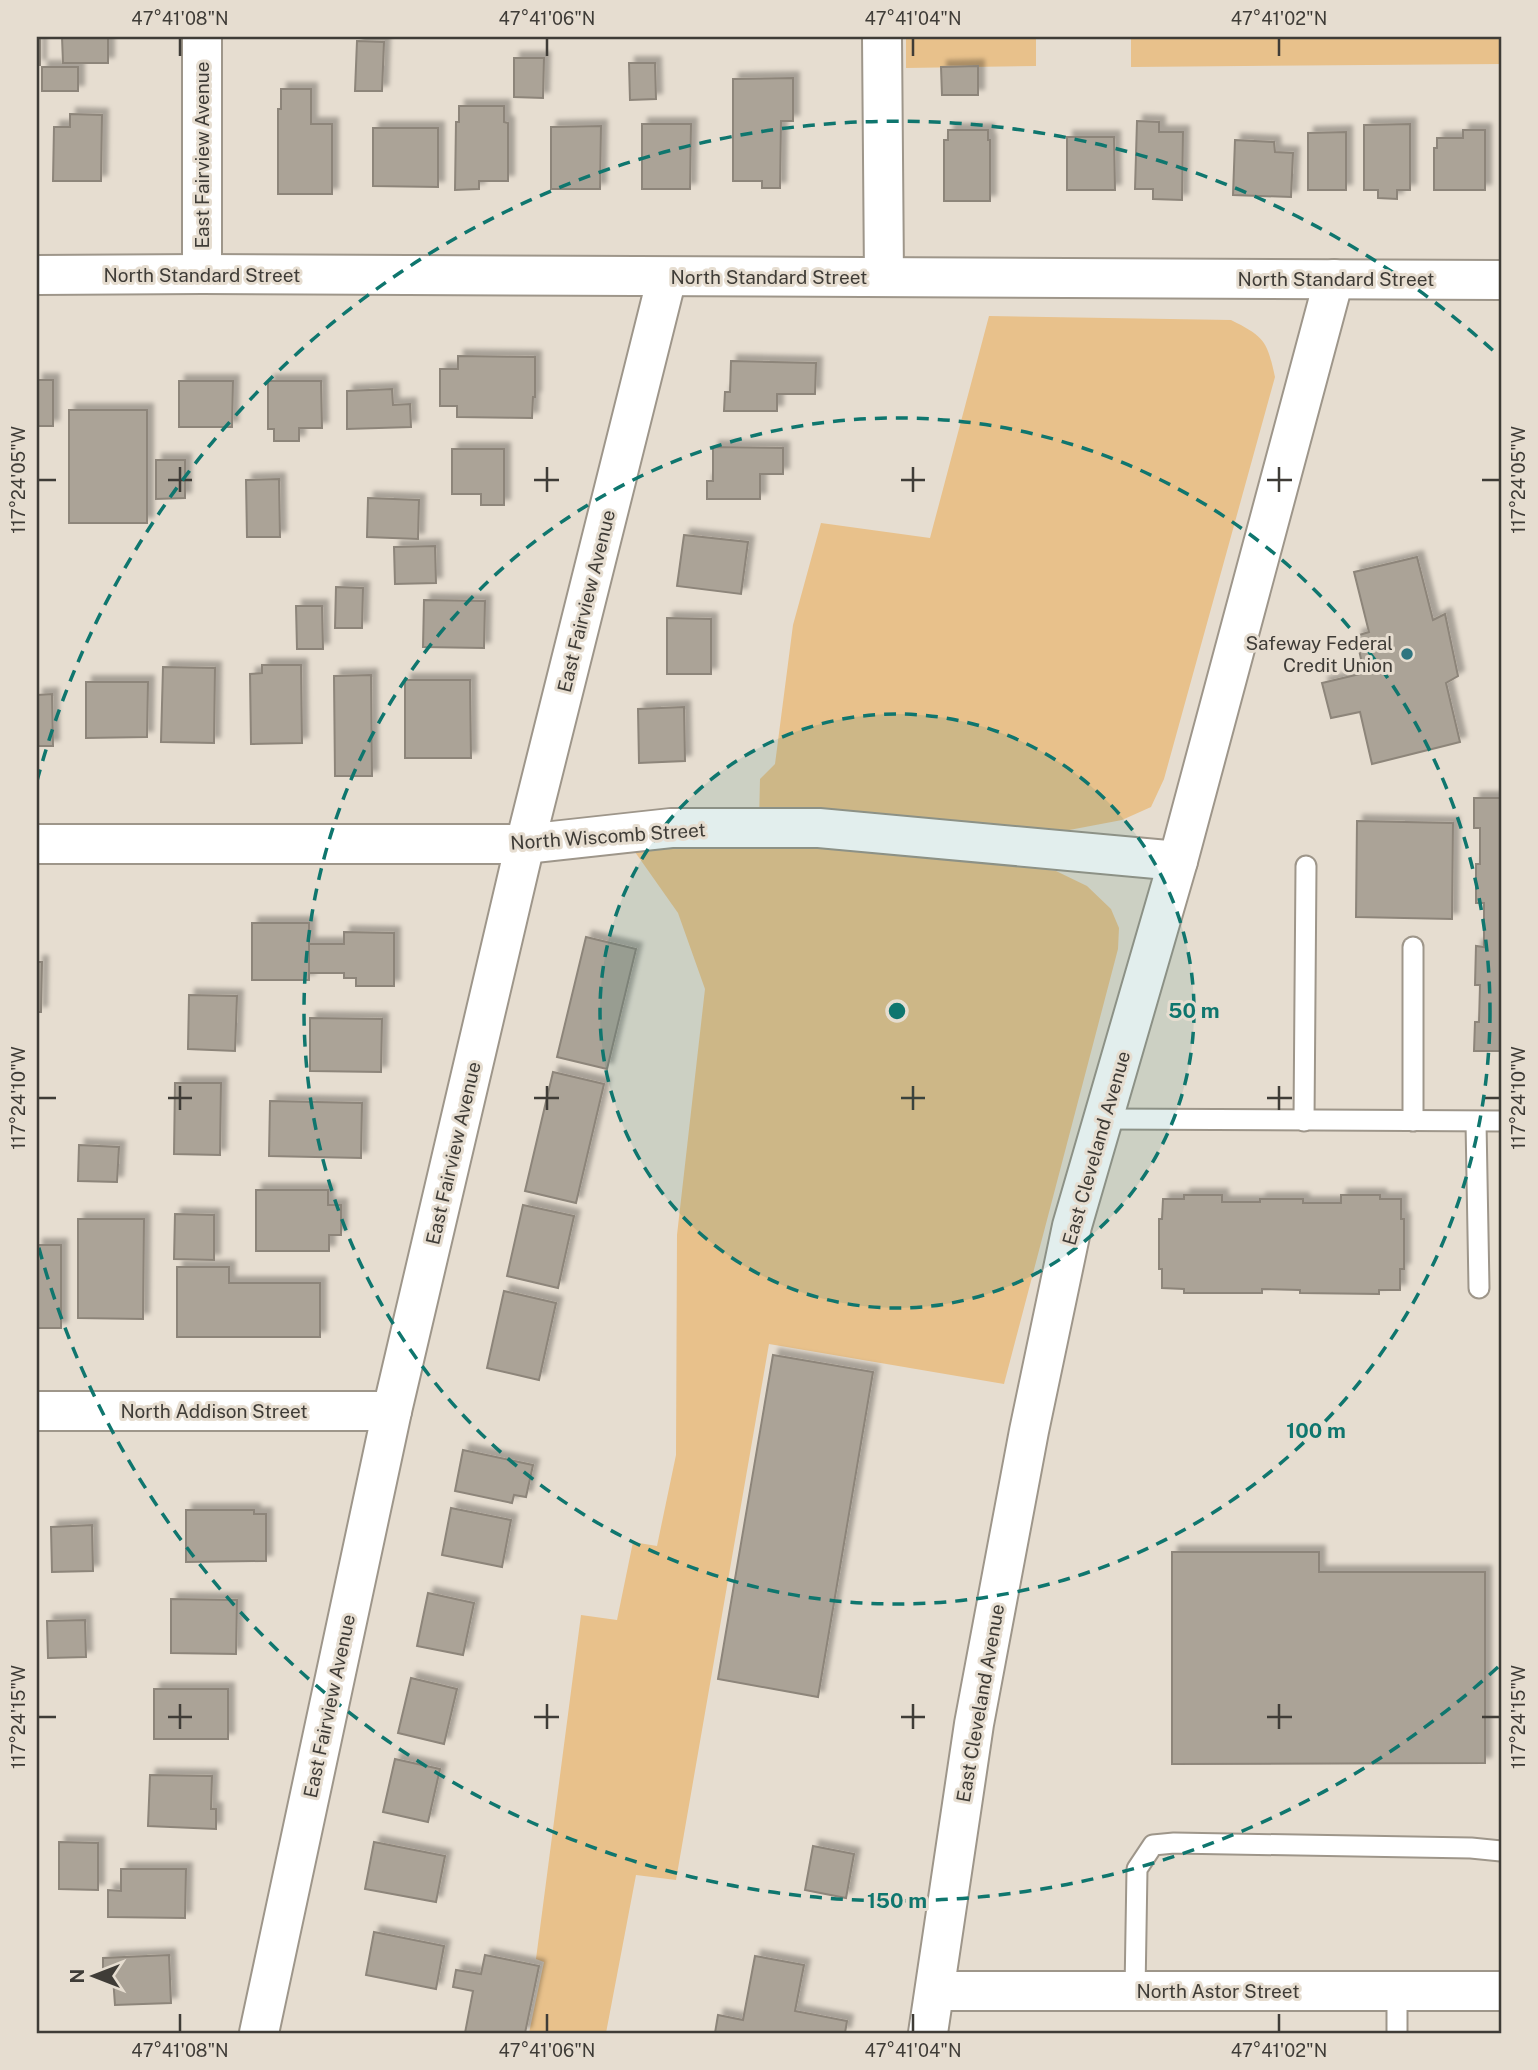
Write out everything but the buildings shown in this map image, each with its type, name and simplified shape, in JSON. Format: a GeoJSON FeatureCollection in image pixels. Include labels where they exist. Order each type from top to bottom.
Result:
{"type":"FeatureCollection","features":[{"type":"Feature","properties":{"kind":"street","name":"East Fairview Avenue"},"geometry":{"type":"LineString","coordinates":[[202,37],[202,274]]}},
{"type":"Feature","properties":{"kind":"street"},"geometry":{"type":"LineString","coordinates":[[882,37],[884,277]]}},
{"type":"Feature","properties":{"kind":"street","name":"North Standard Street"},"geometry":{"type":"LineString","coordinates":[[37,275],[1501,280]]}},
{"type":"Feature","properties":{"kind":"street","name":"East Fairview Avenue"},"geometry":{"type":"LineString","coordinates":[[259,2033],[392,1411],[526,844],[667,277]]}},
{"type":"Feature","properties":{"kind":"street","name":"East Cleveland Avenue"},"geometry":{"type":"LineString","coordinates":[[928,2033],[974,1724],[1072,1226],[1178,861],[1334,279]]}},
{"type":"Feature","properties":{"kind":"street","name":"North Wiscomb Street"},"geometry":{"type":"LineString","coordinates":[[37,844],[526,844],[671,828],[819,828],[1178,861]]}},
{"type":"Feature","properties":{"kind":"street","name":"North Addison Street"},"geometry":{"type":"LineString","coordinates":[[37,1411],[392,1411]]}},
{"type":"Feature","properties":{"kind":"street","name":"North Astor Street"},"geometry":{"type":"LineString","coordinates":[[936,1991],[1501,1991]]}},
{"type":"Feature","properties":{"kind":"lane"},"geometry":{"type":"LineString","coordinates":[[1304,1121],[1306,866]]}},
{"type":"Feature","properties":{"kind":"lane"},"geometry":{"type":"LineString","coordinates":[[1413,947],[1413,1121]]}},
{"type":"Feature","properties":{"kind":"lane"},"geometry":{"type":"LineString","coordinates":[[1103,1119],[1501,1121]]}},
{"type":"Feature","properties":{"kind":"lane"},"geometry":{"type":"LineString","coordinates":[[1476,1122],[1479,1287]]}},
{"type":"Feature","properties":{"kind":"lane"},"geometry":{"type":"LineString","coordinates":[[1135,1991],[1137,1869],[1153,1845],[1187,1843],[1471,1848],[1501,1851]]}},
{"type":"Feature","properties":{"kind":"lane"},"geometry":{"type":"LineString","coordinates":[[1397,1991],[1397,2033]]}},
{"type":"Feature","properties":{"kind":"shaded area"},"geometry":{"type":"Polygon","coordinates":[[[906,37],[1036,37],[1036,66],[906,68],[906,37]]]}},
{"type":"Feature","properties":{"kind":"shaded area"},"geometry":{"type":"Polygon","coordinates":[[[1131,37],[1501,37],[1501,64],[1131,67],[1131,37]]]}},
{"type":"Feature","properties":{"kind":"shaded area"},"geometry":{"type":"Polygon","coordinates":[[[989,316],[1231,320],[1258,336],[1270,355],[1275,377],[1164,779],[1151,807],[1122,820],[1064,831],[759,821],[760,779],[775,764],[793,625],[821,523],[930,538],[989,316]]]}},
{"type":"Feature","properties":{"kind":"shaded area"},"geometry":{"type":"Polygon","coordinates":[[[866,842],[1056,871],[1087,886],[1111,909],[1119,928],[1118,949],[1004,1384],[769,1344],[676,1880],[636,1875],[606,2033],[529,2033],[544,1962],[536,1959],[581,1615],[617,1620],[633,1542],[657,1546],[676,1455],[677,1235],[705,989],[678,913],[632,844],[866,842]]]}},
{"type":"Feature","properties":{"kind":"place","name":"Safeway Federal Credit Union"},"geometry":{"type":"Point","coordinates":[1407,654]}}]}
